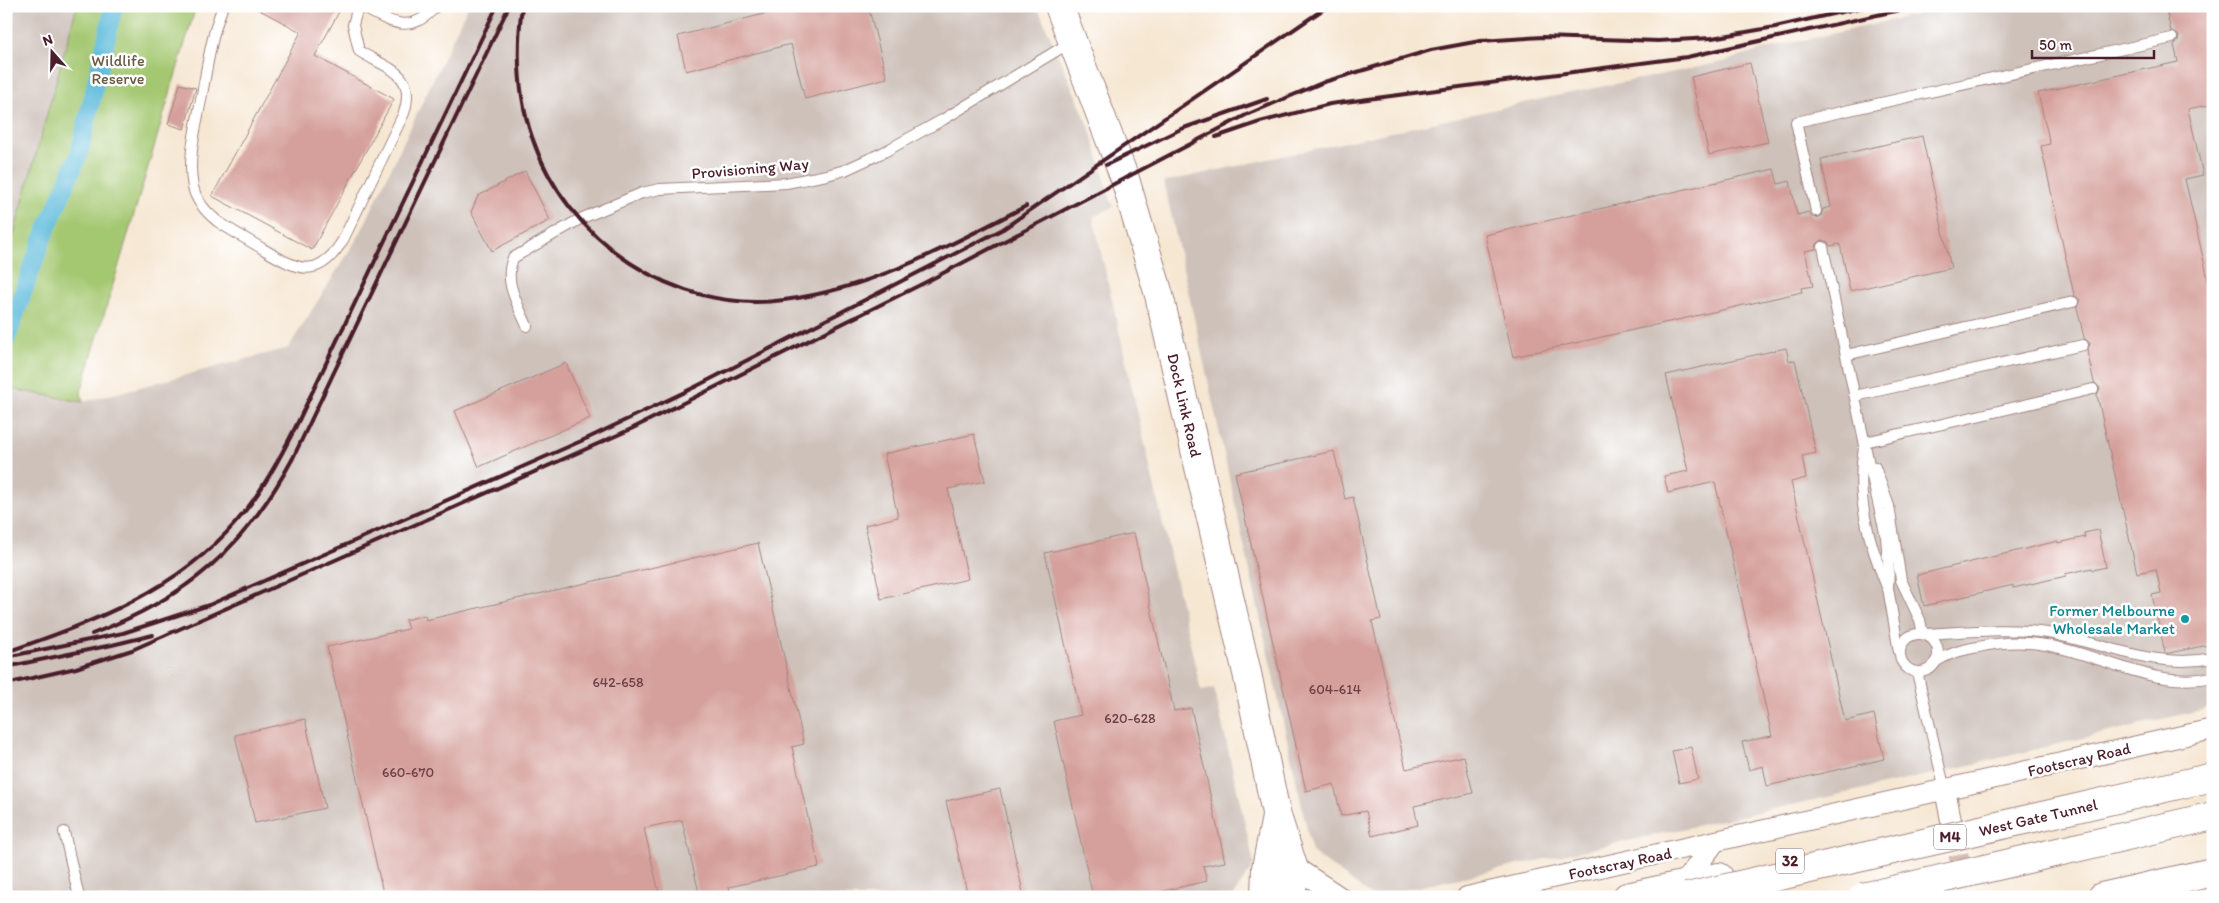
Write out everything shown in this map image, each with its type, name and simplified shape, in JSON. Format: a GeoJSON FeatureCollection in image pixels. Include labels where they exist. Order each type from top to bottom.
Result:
{"type":"FeatureCollection","features":[{"type":"Feature","properties":{"kind":"main road","name":"Dock Link Road"},"geometry":{"type":"LineString","coordinates":[[1059,6],[1124,179],[1159,295],[1247,673],[1276,813],[1293,866],[1292,897]]}},
{"type":"Feature","properties":{"kind":"main road","name":"32"},"geometry":{"type":"LineString","coordinates":[[1627,897],[1685,891],[1952,824],[2213,766]]}},
{"type":"Feature","properties":{"kind":"main road","name":"West Gate Tunnel"},"geometry":{"type":"LineString","coordinates":[[1685,891],[2213,777]]}},
{"type":"Feature","properties":{"kind":"main road","name":"Dock Link Road"},"geometry":{"type":"LineString","coordinates":[[1265,897],[1266,868],[1276,813]]}},
{"type":"Feature","properties":{"kind":"main road","name":"M4"},"geometry":{"type":"LineString","coordinates":[[1863,897],[2213,816]]}},
{"type":"Feature","properties":{"kind":"main road"},"geometry":{"type":"LineString","coordinates":[[2102,897],[2213,872]]}},
{"type":"Feature","properties":{"kind":"street","name":"Footscray Road"},"geometry":{"type":"LineString","coordinates":[[1467,897],[2213,729]]}},
{"type":"Feature","properties":{"kind":"street"},"geometry":{"type":"LineString","coordinates":[[1945,790],[1952,824]]}},
{"type":"Feature","properties":{"kind":"street","name":"Footscray Road"},"geometry":{"type":"LineString","coordinates":[[1685,891],[1715,842]]}},
{"type":"Feature","properties":{"kind":"street"},"geometry":{"type":"LineString","coordinates":[[1293,866],[1340,897]]}},
{"type":"Feature","properties":{"kind":"lane"},"geometry":{"type":"LineString","coordinates":[[223,6],[214,28],[195,134],[192,165],[193,186],[196,196],[208,214],[216,221],[284,262],[303,268],[324,263],[335,254],[404,113],[408,99],[408,90],[404,80],[397,73],[360,51],[353,25],[359,6],[389,21],[404,25],[421,20],[436,6]]}},
{"type":"Feature","properties":{"kind":"lane"},"geometry":{"type":"LineString","coordinates":[[1816,211],[1796,122],[2172,38]]}},
{"type":"Feature","properties":{"kind":"lane","name":"Provisioning Way"},"geometry":{"type":"LineString","coordinates":[[527,326],[508,274],[513,258],[580,219],[628,197],[660,190],[786,183],[845,170],[884,152],[944,119],[1072,42]]}},
{"type":"Feature","properties":{"kind":"lane"},"geometry":{"type":"LineString","coordinates":[[1823,248],[1886,537],[1890,571],[1888,588]]}},
{"type":"Feature","properties":{"kind":"lane"},"geometry":{"type":"LineString","coordinates":[[1846,355],[2073,302]]}},
{"type":"Feature","properties":{"kind":"lane"},"geometry":{"type":"LineString","coordinates":[[1855,396],[2083,345]]}},
{"type":"Feature","properties":{"kind":"lane"},"geometry":{"type":"LineString","coordinates":[[1865,442],[2093,389]]}},
{"type":"Feature","properties":{"kind":"lane"},"geometry":{"type":"LineString","coordinates":[[1865,442],[1861,466],[1862,498],[1870,541],[1888,588],[1899,652],[1903,664],[1912,671],[1927,670],[1936,662],[1956,651],[1988,644],[2034,643],[2069,650],[2148,675],[2190,680],[2213,677]]}},
{"type":"Feature","properties":{"kind":"lane"},"geometry":{"type":"LineString","coordinates":[[1865,442],[1889,506],[1903,587],[1920,620],[1923,634]]}},
{"type":"Feature","properties":{"kind":"lane"},"geometry":{"type":"LineString","coordinates":[[1899,652],[1900,646],[1907,637],[1923,634],[2008,630],[2048,633],[2152,660],[2185,662],[2213,658]]}},
{"type":"Feature","properties":{"kind":"lane"},"geometry":{"type":"LineString","coordinates":[[1923,634],[1929,636],[1936,646],[1938,651],[1936,662]]}},
{"type":"Feature","properties":{"kind":"lane"},"geometry":{"type":"LineString","coordinates":[[1917,672],[1945,790]]}},
{"type":"Feature","properties":{"kind":"lane"},"geometry":{"type":"LineString","coordinates":[[64,832],[79,897]]}},
{"type":"Feature","properties":{"kind":"shaded area"},"geometry":{"type":"Polygon","coordinates":[[[6,6],[77,6],[6,262],[6,6]]]}},
{"type":"Feature","properties":{"kind":"shaded area"},"geometry":{"type":"Polygon","coordinates":[[[468,6],[1037,6],[1089,126],[1113,207],[1093,217],[1201,691],[1214,688],[1254,864],[1233,897],[6,897],[6,388],[83,402],[288,348],[360,234],[468,6]]]}},
{"type":"Feature","properties":{"kind":"shaded area"},"geometry":{"type":"Polygon","coordinates":[[[1954,6],[2213,6],[2213,707],[1941,772],[1373,897],[1312,852],[1164,182],[1551,97],[1723,62],[1765,49],[1954,6]]]}},
{"type":"Feature","properties":{"kind":"green space","name":"Wildlife Reserve"},"geometry":{"type":"Polygon","coordinates":[[[77,6],[196,6],[81,392],[83,402],[6,388],[6,262],[77,6]]]}},
{"type":"Feature","properties":{"kind":"building"},"geometry":{"type":"Polygon","coordinates":[[[252,6],[342,6],[315,56],[394,99],[312,250],[212,196],[301,32],[252,6]]]}},
{"type":"Feature","properties":{"kind":"building"},"geometry":{"type":"Polygon","coordinates":[[[795,6],[868,6],[887,78],[805,99],[791,44],[686,71],[678,36],[795,6]]]}},
{"type":"Feature","properties":{"kind":"building"},"geometry":{"type":"Polygon","coordinates":[[[2165,6],[2213,6],[2213,104],[2188,109],[2203,175],[2185,179],[2213,301],[2213,644],[2169,653],[2165,653],[2152,595],[2161,593],[2156,569],[2137,573],[2097,395],[2100,388],[2094,382],[2087,351],[2090,343],[2084,338],[2077,307],[2080,300],[2074,295],[2041,146],[2050,144],[2038,93],[2178,62],[2174,45],[2179,36],[2171,31],[2165,6]]]}},
{"type":"Feature","properties":{"kind":"building"},"geometry":{"type":"Polygon","coordinates":[[[1750,63],[1768,142],[1709,155],[1691,77],[1750,63]]]}},
{"type":"Feature","properties":{"kind":"building"},"geometry":{"type":"Polygon","coordinates":[[[180,84],[196,88],[184,129],[168,124],[180,84]]]}},
{"type":"Feature","properties":{"kind":"building"},"geometry":{"type":"Polygon","coordinates":[[[1922,136],[1951,268],[1850,291],[1840,244],[1830,246],[1828,242],[1822,240],[1817,244],[1816,249],[1805,251],[1813,286],[1801,288],[1802,292],[1513,357],[1485,235],[1774,169],[1778,184],[1790,181],[1797,215],[1809,212],[1811,216],[1817,218],[1821,216],[1823,209],[1831,207],[1821,159],[1922,136]]]}},
{"type":"Feature","properties":{"kind":"building"},"geometry":{"type":"Polygon","coordinates":[[[525,171],[550,220],[492,251],[471,212],[478,196],[525,171]]]}},
{"type":"Feature","properties":{"kind":"building"},"geometry":{"type":"Polygon","coordinates":[[[1786,348],[1789,361],[1795,360],[1816,453],[1802,456],[1806,478],[1791,482],[1845,721],[1874,714],[1884,759],[1767,786],[1763,766],[1749,770],[1742,742],[1772,736],[1715,482],[1668,493],[1664,476],[1688,471],[1666,375],[1786,348]]]}},
{"type":"Feature","properties":{"kind":"building"},"geometry":{"type":"Polygon","coordinates":[[[566,363],[590,418],[479,467],[455,411],[566,363]]]}},
{"type":"Feature","properties":{"kind":"building"},"geometry":{"type":"Polygon","coordinates":[[[974,434],[985,481],[948,489],[968,579],[881,599],[865,525],[898,517],[884,454],[974,434]]]}},
{"type":"Feature","properties":{"kind":"building"},"geometry":{"type":"Polygon","coordinates":[[[1334,451],[1345,499],[1353,497],[1381,619],[1372,621],[1406,769],[1464,756],[1473,793],[1414,806],[1418,825],[1372,836],[1366,811],[1341,816],[1334,784],[1306,791],[1235,473],[1334,451]]]}},
{"type":"Feature","properties":{"kind":"building"},"geometry":{"type":"Polygon","coordinates":[[[2098,530],[2106,567],[2093,570],[2092,568],[2013,588],[2013,585],[1924,606],[1917,575],[2058,541],[2058,543],[2085,537],[2084,533],[2098,530]]]}},
{"type":"Feature","properties":{"kind":"building"},"geometry":{"type":"Polygon","coordinates":[[[1134,533],[1174,711],[1191,708],[1225,862],[1203,866],[1207,881],[1137,897],[1093,897],[1054,721],[1081,715],[1045,553],[1134,533]]]}},
{"type":"Feature","properties":{"kind":"building"},"geometry":{"type":"Polygon","coordinates":[[[758,543],[804,744],[792,747],[819,867],[729,887],[731,897],[700,897],[682,820],[644,828],[660,897],[384,897],[327,647],[408,629],[405,620],[425,615],[426,620],[758,543]]]}},
{"type":"Feature","properties":{"kind":"building"},"geometry":{"type":"Polygon","coordinates":[[[305,719],[325,808],[255,823],[235,735],[305,719]]]}},
{"type":"Feature","properties":{"kind":"building"},"geometry":{"type":"Polygon","coordinates":[[[1691,747],[1698,779],[1679,783],[1672,751],[1691,747]]]}},
{"type":"Feature","properties":{"kind":"building"},"geometry":{"type":"Polygon","coordinates":[[[1000,789],[1024,897],[968,897],[946,801],[1000,789]]]}},
{"type":"Feature","properties":{"kind":"waterway"},"geometry":{"type":"LineString","coordinates":[[6,341],[40,245],[79,154],[114,6]]}},
{"type":"Feature","properties":{"kind":"tunnel"},"geometry":{"type":"LineString","coordinates":[[1952,825],[1965,885]]}},
{"type":"Feature","properties":{"kind":"railway"},"geometry":{"type":"LineString","coordinates":[[9,651],[102,616],[161,585],[188,567],[213,545],[246,510],[270,474],[297,424],[497,6]]}},
{"type":"Feature","properties":{"kind":"railway"},"geometry":{"type":"LineString","coordinates":[[92,634],[126,620],[157,604],[185,586],[233,544],[254,519],[274,490],[293,458],[509,6]]}},
{"type":"Feature","properties":{"kind":"railway"},"geometry":{"type":"LineString","coordinates":[[522,6],[519,72],[523,105],[532,137],[548,174],[570,208],[598,238],[630,263],[665,282],[703,295],[743,302],[784,300],[816,294],[848,286],[909,264],[1026,206]]}},
{"type":"Feature","properties":{"kind":"railway"},"geometry":{"type":"LineString","coordinates":[[6,657],[123,633],[209,605],[588,438],[695,387],[1003,229],[1328,6]]}},
{"type":"Feature","properties":{"kind":"railway"},"geometry":{"type":"LineString","coordinates":[[6,684],[76,668],[132,650],[629,430],[926,282],[1246,115],[1324,82],[1431,50],[1480,41],[1543,37],[1658,41],[1712,38],[1775,27],[1868,6]]}},
{"type":"Feature","properties":{"kind":"railway"},"geometry":{"type":"LineString","coordinates":[[1216,137],[1260,122],[1330,104],[1687,57],[1918,6]]}},
{"type":"Feature","properties":{"kind":"railway"},"geometry":{"type":"LineString","coordinates":[[1106,165],[1181,129],[1267,99]]}},
{"type":"Feature","properties":{"kind":"railway"},"geometry":{"type":"LineString","coordinates":[[6,667],[153,635]]}},
{"type":"Feature","properties":{"kind":"place","name":"Former Melbourne Wholesale Market"},"geometry":{"type":"Point","coordinates":[2185,619]}}]}
